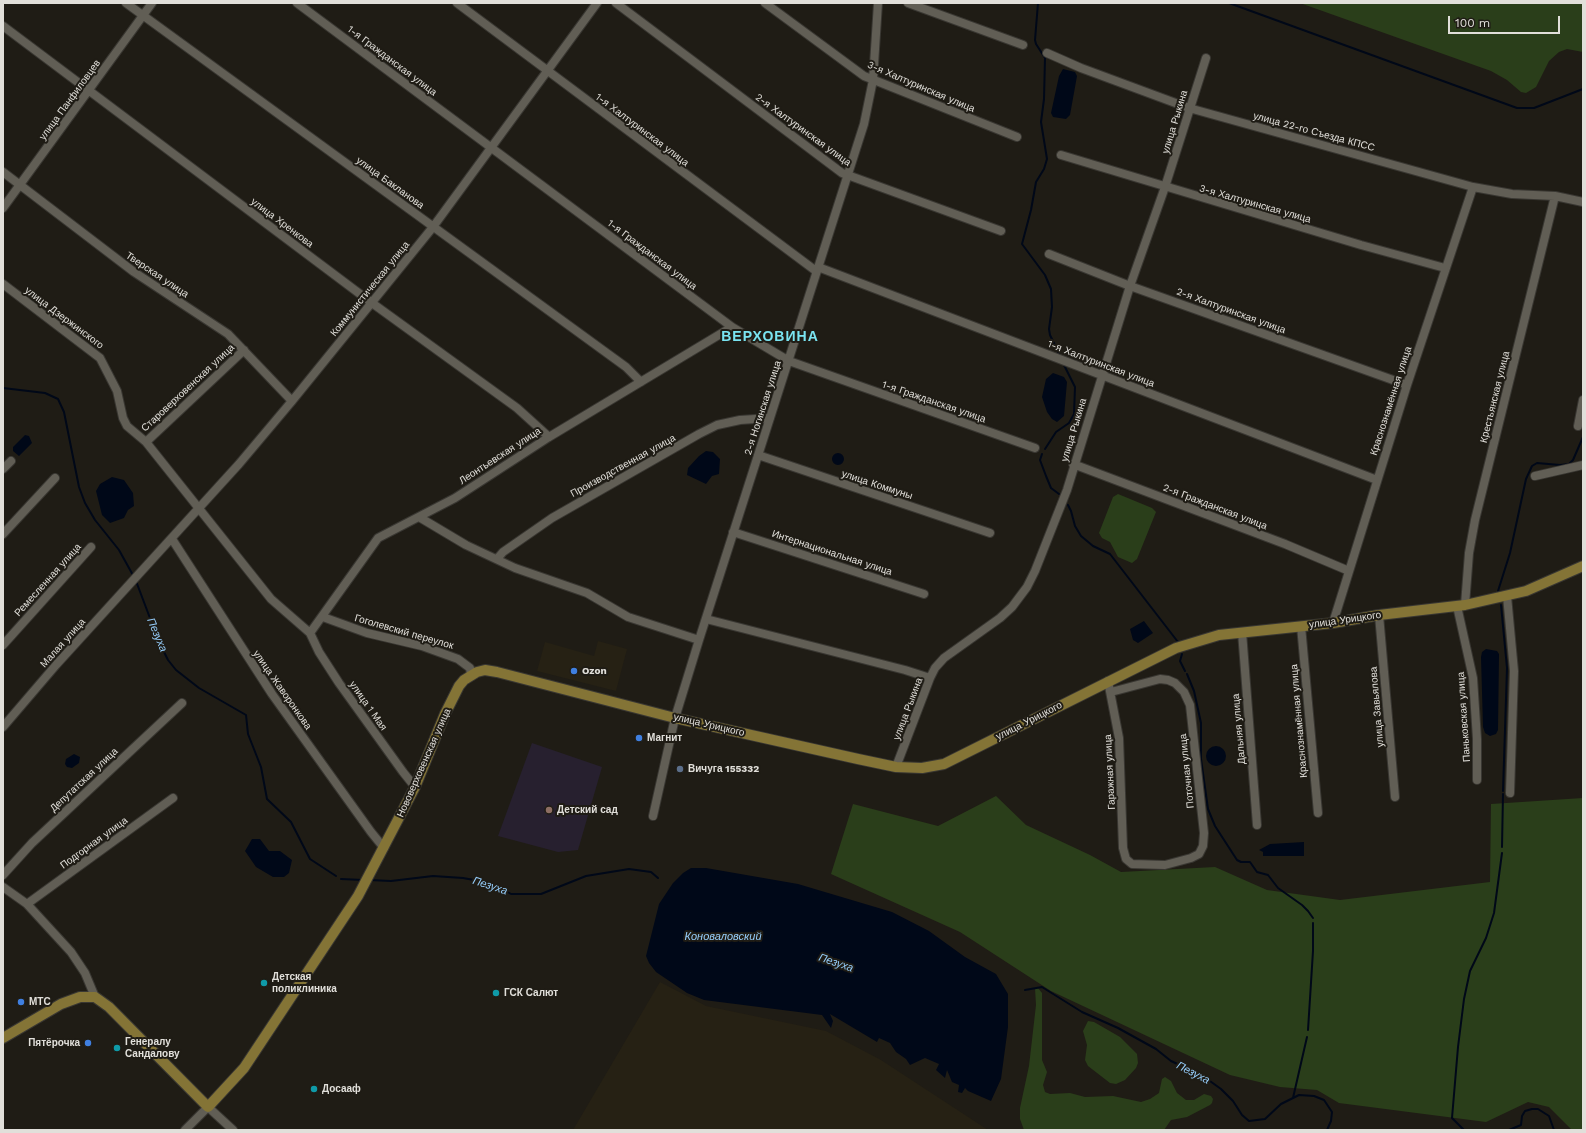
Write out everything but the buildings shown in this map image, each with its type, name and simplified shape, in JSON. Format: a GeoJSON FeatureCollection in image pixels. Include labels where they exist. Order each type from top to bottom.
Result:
{"type":"FeatureCollection","features":[{"type":"Feature","properties":{"kind":"main road","name":"улица Урицкого"},"geometry":{"type":"LineString","coordinates":[[471,675],[485,670],[497,672],[676,718],[896,767],[922,768],[944,764],[1176,648],[1219,635],[1333,623],[1379,615],[1461,605],[1507,596],[1526,591],[1583,566]]}},
{"type":"Feature","properties":{"kind":"main road","name":"Нововерховенская улица"},"geometry":{"type":"LineString","coordinates":[[208,1107],[244,1068],[358,896],[415,787],[445,714],[459,686],[471,675]]}},
{"type":"Feature","properties":{"kind":"main road"},"geometry":{"type":"LineString","coordinates":[[3,1038],[61,1004],[80,997],[95,997],[110,1007],[208,1107]]}},
{"type":"Feature","properties":{"kind":"street","name":"улица Бакланова"},"geometry":{"type":"LineString","coordinates":[[126,3],[626,367],[641,382]]}},
{"type":"Feature","properties":{"kind":"street","name":"улица Панфиловцев"},"geometry":{"type":"LineString","coordinates":[[3,208],[89,92],[152,3]]}},
{"type":"Feature","properties":{"kind":"street","name":"1-я Гражданская улица"},"geometry":{"type":"LineString","coordinates":[[297,3],[489,148],[732,327],[789,361],[1035,448]]}},
{"type":"Feature","properties":{"kind":"street","name":"1-я Халтуринская улица"},"geometry":{"type":"LineString","coordinates":[[457,3],[547,71],[817,269],[1101,374],[1377,480]]}},
{"type":"Feature","properties":{"kind":"street","name":"Коммунистическая улица"},"geometry":{"type":"LineString","coordinates":[[139,573],[199,509],[292,401],[372,303],[432,227],[597,3]]}},
{"type":"Feature","properties":{"kind":"street","name":"2-я Халтуринская улица"},"geometry":{"type":"LineString","coordinates":[[616,3],[842,173],[871,182],[1001,231]]}},
{"type":"Feature","properties":{"kind":"street","name":"3-я Халтуринская улица"},"geometry":{"type":"LineString","coordinates":[[765,3],[864,76],[1016,137]]}},
{"type":"Feature","properties":{"kind":"street","name":"2-я Ногинская улица"},"geometry":{"type":"LineString","coordinates":[[653,816],[676,718],[699,640],[864,124],[873,80],[878,3]]}},
{"type":"Feature","properties":{"kind":"street"},"geometry":{"type":"LineString","coordinates":[[908,3],[1023,45]]}},
{"type":"Feature","properties":{"kind":"street","name":"улица Хренкова"},"geometry":{"type":"LineString","coordinates":[[3,26],[372,303],[517,408],[549,437]]}},
{"type":"Feature","properties":{"kind":"street","name":"улица 22-го Съезда КПСС"},"geometry":{"type":"LineString","coordinates":[[1047,53],[1189,108],[1473,187],[1512,194],[1555,196],[1583,202]]}},
{"type":"Feature","properties":{"kind":"street","name":"улица Рыкина"},"geometry":{"type":"LineString","coordinates":[[896,767],[930,678],[944,658],[1008,611],[1027,587],[1067,490],[1073,464],[1101,374],[1130,286],[1165,188],[1206,58]]}},
{"type":"Feature","properties":{"kind":"street","name":"3-я Халтуринская улица"},"geometry":{"type":"LineString","coordinates":[[1061,155],[1165,188],[1445,268]]}},
{"type":"Feature","properties":{"kind":"street","name":"Тверская улица"},"geometry":{"type":"LineString","coordinates":[[3,172],[134,272],[213,324],[244,350],[292,401]]}},
{"type":"Feature","properties":{"kind":"street","name":"Краснознамённая улица"},"geometry":{"type":"LineString","coordinates":[[1333,623],[1406,384],[1473,187]]}},
{"type":"Feature","properties":{"kind":"street","name":"Крестьянская улица"},"geometry":{"type":"LineString","coordinates":[[1461,605],[1475,520],[1555,196]]}},
{"type":"Feature","properties":{"kind":"street","name":"2-я Халтуринская улица"},"geometry":{"type":"LineString","coordinates":[[1050,254],[1130,286],[1406,384]]}},
{"type":"Feature","properties":{"kind":"street","name":"улица Дзержинского"},"geometry":{"type":"LineString","coordinates":[[3,284],[100,358],[117,391],[123,418],[128,426],[146,442],[271,599],[310,634]]}},
{"type":"Feature","properties":{"kind":"street","name":"Леонтьевская улица"},"geometry":{"type":"LineString","coordinates":[[310,634],[378,538],[455,498],[549,437],[732,327]]}},
{"type":"Feature","properties":{"kind":"street","name":"Староверховенская улица"},"geometry":{"type":"LineString","coordinates":[[146,442],[244,350]]}},
{"type":"Feature","properties":{"kind":"street"},"geometry":{"type":"LineString","coordinates":[[1578,426],[1583,400]]}},
{"type":"Feature","properties":{"kind":"street","name":"Производственная улица"},"geometry":{"type":"LineString","coordinates":[[497,559],[502,552],[552,518],[699,434],[717,425],[740,420],[770,418]]}},
{"type":"Feature","properties":{"kind":"street","name":"улица Коммуны"},"geometry":{"type":"LineString","coordinates":[[758,455],[990,533]]}},
{"type":"Feature","properties":{"kind":"street"},"geometry":{"type":"LineString","coordinates":[[3,469],[11,461]]}},
{"type":"Feature","properties":{"kind":"street","name":"2-я Гражданская улица"},"geometry":{"type":"LineString","coordinates":[[1073,464],[1285,544],[1349,571]]}},
{"type":"Feature","properties":{"kind":"street"},"geometry":{"type":"LineString","coordinates":[[1535,476],[1583,465]]}},
{"type":"Feature","properties":{"kind":"street"},"geometry":{"type":"LineString","coordinates":[[3,534],[54,478]]}},
{"type":"Feature","properties":{"kind":"street"},"geometry":{"type":"LineString","coordinates":[[420,517],[459,541],[515,568],[587,593],[628,617],[699,640]]}},
{"type":"Feature","properties":{"kind":"street","name":"Интернациональная улица"},"geometry":{"type":"LineString","coordinates":[[733,532],[924,594]]}},
{"type":"Feature","properties":{"kind":"street","name":"улица Жаворонкова"},"geometry":{"type":"LineString","coordinates":[[172,539],[272,694],[384,848]]}},
{"type":"Feature","properties":{"kind":"street","name":"Ремесленная улица"},"geometry":{"type":"LineString","coordinates":[[3,644],[91,547]]}},
{"type":"Feature","properties":{"kind":"street","name":"Малая улица"},"geometry":{"type":"LineString","coordinates":[[3,727],[56,665],[130,585],[139,573]]}},
{"type":"Feature","properties":{"kind":"street"},"geometry":{"type":"LineString","coordinates":[[1507,596],[1514,671],[1510,793]]}},
{"type":"Feature","properties":{"kind":"street","name":"Паньковская улица"},"geometry":{"type":"LineString","coordinates":[[1461,605],[1473,678],[1477,739],[1477,780]]}},
{"type":"Feature","properties":{"kind":"street","name":"улица Завьялова"},"geometry":{"type":"LineString","coordinates":[[1379,615],[1395,797]]}},
{"type":"Feature","properties":{"kind":"street","name":"Гоголевский переулок"},"geometry":{"type":"LineString","coordinates":[[323,617],[367,633],[422,646],[458,659],[470,668],[471,675]]}},
{"type":"Feature","properties":{"kind":"street"},"geometry":{"type":"LineString","coordinates":[[706,619],[905,670],[930,678]]}},
{"type":"Feature","properties":{"kind":"street","name":"Краснознамённая улица"},"geometry":{"type":"LineString","coordinates":[[1301,626],[1318,813]]}},
{"type":"Feature","properties":{"kind":"street","name":"Дальняя улица"},"geometry":{"type":"LineString","coordinates":[[1242,632],[1257,825]]}},
{"type":"Feature","properties":{"kind":"street","name":"улица 1 Мая"},"geometry":{"type":"LineString","coordinates":[[310,634],[319,652],[339,683],[415,787]]}},
{"type":"Feature","properties":{"kind":"street","name":"Поточная улица"},"geometry":{"type":"LineString","coordinates":[[1111,692],[1160,679],[1175,683],[1184,692],[1190,705],[1202,820],[1204,846],[1199,854],[1191,858],[1165,865],[1128,862]]}},
{"type":"Feature","properties":{"kind":"street","name":"Гаражная улица"},"geometry":{"type":"LineString","coordinates":[[1108,681],[1119,738],[1123,848],[1128,862]]}},
{"type":"Feature","properties":{"kind":"street","name":"Депутатская улица"},"geometry":{"type":"LineString","coordinates":[[3,876],[32,843],[182,702]]}},
{"type":"Feature","properties":{"kind":"street","name":"Подгорная улица"},"geometry":{"type":"LineString","coordinates":[[27,904],[173,798]]}},
{"type":"Feature","properties":{"kind":"street"},"geometry":{"type":"LineString","coordinates":[[3,887],[27,904],[71,952],[85,973],[95,997]]}},
{"type":"Feature","properties":{"kind":"street"},"geometry":{"type":"LineString","coordinates":[[185,1130],[208,1107],[233,1130]]}},
{"type":"Feature","properties":{"kind":"shaded area"},"geometry":{"type":"Polygon","coordinates":[[[598,641],[627,649],[616,691],[537,671],[545,642],[594,656],[598,641]]]}},
{"type":"Feature","properties":{"kind":"shaded area","name":"Детский сад"},"geometry":{"type":"Polygon","coordinates":[[[532,743],[602,767],[578,850],[558,852],[498,836],[532,743]]]}},
{"type":"Feature","properties":{"kind":"shaded area"},"geometry":{"type":"Polygon","coordinates":[[[660,982],[706,1006],[826,1031],[881,1060],[988,1130],[573,1130],[660,982]]]}},
{"type":"Feature","properties":{"kind":"green space"},"geometry":{"type":"Polygon","coordinates":[[[1300,3],[1583,3],[1583,52],[1567,49],[1559,52],[1549,61],[1536,87],[1526,93],[1521,92],[1507,80],[1491,71],[1300,3]]]}},
{"type":"Feature","properties":{"kind":"green space"},"geometry":{"type":"Polygon","coordinates":[[[1118,494],[1152,508],[1156,512],[1137,559],[1132,563],[1118,557],[1110,542],[1102,538],[1099,533],[1113,497],[1118,494]]]}},
{"type":"Feature","properties":{"kind":"green space"},"geometry":{"type":"Polygon","coordinates":[[[996,796],[1026,825],[1090,855],[1121,872],[1215,867],[1267,890],[1340,900],[1490,882],[1491,804],[1583,798],[1583,1130],[1572,1130],[1549,1107],[1528,1102],[1486,1122],[1339,1103],[1317,1090],[1280,1087],[1230,1075],[1051,991],[960,932],[831,874],[853,804],[938,826],[996,796]]]}},
{"type":"Feature","properties":{"kind":"green space"},"geometry":{"type":"Polygon","coordinates":[[[1035,988],[1038,988],[1042,993],[1042,1060],[1047,1072],[1043,1085],[1045,1092],[1050,1094],[1070,1093],[1085,1097],[1113,1096],[1141,1102],[1150,1099],[1159,1093],[1162,1079],[1165,1077],[1171,1081],[1177,1093],[1186,1100],[1194,1100],[1204,1094],[1211,1096],[1213,1099],[1212,1103],[1187,1117],[1171,1120],[1164,1130],[1024,1130],[1020,1119],[1020,1108],[1029,1066],[1036,1005],[1035,988]]]}},
{"type":"Feature","properties":{"kind":"green space"},"geometry":{"type":"Polygon","coordinates":[[[1088,1021],[1094,1022],[1120,1037],[1137,1054],[1138,1063],[1136,1068],[1125,1080],[1116,1084],[1110,1083],[1088,1066],[1085,1060],[1087,1045],[1083,1031],[1088,1021]]]}},
{"type":"Feature","properties":{"kind":"water"},"geometry":{"type":"Polygon","coordinates":[[[1063,69],[1075,72],[1077,76],[1070,115],[1066,119],[1053,117],[1051,113],[1059,76],[1063,69]]]}},
{"type":"Feature","properties":{"kind":"water"},"geometry":{"type":"Polygon","coordinates":[[[1053,373],[1064,377],[1067,382],[1064,416],[1057,422],[1052,419],[1047,412],[1042,397],[1046,379],[1053,373]]]}},
{"type":"Feature","properties":{"kind":"water"},"geometry":{"type":"Polygon","coordinates":[[[25,435],[29,436],[32,443],[19,456],[13,451],[13,447],[25,435]]]}},
{"type":"Feature","properties":{"kind":"water"},"geometry":{"type":"Polygon","coordinates":[[[706,451],[713,452],[720,459],[719,474],[712,476],[706,484],[687,475],[688,468],[706,451]]]}},
{"type":"Feature","properties":{"kind":"water"},"geometry":{"type":"Polygon","coordinates":[[[836,453],[840,453],[844,459],[840,465],[836,465],[832,461],[832,457],[836,453]]]}},
{"type":"Feature","properties":{"kind":"water"},"geometry":{"type":"Polygon","coordinates":[[[112,477],[124,480],[133,493],[134,506],[128,510],[124,518],[110,523],[102,515],[96,491],[100,484],[112,477]]]}},
{"type":"Feature","properties":{"kind":"water"},"geometry":{"type":"Polygon","coordinates":[[[1144,621],[1153,633],[1138,643],[1133,640],[1130,629],[1144,621]]]}},
{"type":"Feature","properties":{"kind":"water"},"geometry":{"type":"Polygon","coordinates":[[[1486,649],[1497,651],[1499,654],[1498,730],[1496,734],[1490,736],[1485,733],[1483,727],[1481,657],[1482,652],[1486,649]]]}},
{"type":"Feature","properties":{"kind":"water"},"geometry":{"type":"Polygon","coordinates":[[[1216,746],[1223,749],[1226,756],[1223,763],[1216,766],[1209,763],[1206,756],[1209,749],[1216,746]]]}},
{"type":"Feature","properties":{"kind":"water"},"geometry":{"type":"Polygon","coordinates":[[[74,754],[80,757],[79,763],[72,768],[67,767],[65,764],[66,759],[74,754]]]}},
{"type":"Feature","properties":{"kind":"water"},"geometry":{"type":"Polygon","coordinates":[[[252,839],[260,839],[269,851],[280,851],[292,860],[289,873],[284,877],[273,877],[256,867],[245,851],[252,839]]]}},
{"type":"Feature","properties":{"kind":"water"},"geometry":{"type":"Polygon","coordinates":[[[1304,842],[1304,856],[1263,856],[1263,852],[1259,850],[1270,844],[1304,842]]]}},
{"type":"Feature","properties":{"kind":"water","name":"Коноваловский"},"geometry":{"type":"Polygon","coordinates":[[[691,868],[706,868],[798,884],[892,912],[929,931],[965,957],[996,974],[1008,994],[1008,1027],[1001,1079],[991,1101],[968,1091],[965,1088],[962,1093],[958,1092],[959,1085],[952,1082],[947,1070],[945,1078],[936,1070],[939,1064],[925,1058],[910,1065],[906,1059],[896,1052],[890,1043],[879,1038],[877,1042],[830,1014],[833,1021],[831,1028],[822,1015],[704,1000],[687,993],[656,972],[646,956],[659,904],[673,883],[683,873],[691,868]]]}},
{"type":"Feature","properties":{"kind":"waterway"},"geometry":{"type":"LineString","coordinates":[[1038,3],[1035,40],[1045,58],[1044,99],[1041,122],[1047,159],[1044,169],[1036,182],[1031,210],[1022,244],[1045,275],[1051,289],[1052,307],[1049,329],[1050,335],[1060,356]]}},
{"type":"Feature","properties":{"kind":"waterway"},"geometry":{"type":"LineString","coordinates":[[1229,3],[1517,108],[1534,108],[1583,89]]}},
{"type":"Feature","properties":{"kind":"waterway"},"geometry":{"type":"LineString","coordinates":[[1045,449],[1056,432],[1069,423],[1074,414],[1075,387],[1064,365]]}},
{"type":"Feature","properties":{"kind":"waterway","name":"Пезуха"},"geometry":{"type":"LineString","coordinates":[[3,388],[45,393],[58,399],[64,412],[79,487],[85,503],[95,520],[119,550],[134,577]]}},
{"type":"Feature","properties":{"kind":"waterway"},"geometry":{"type":"LineString","coordinates":[[1498,591],[1510,553],[1526,479],[1532,466],[1537,463],[1560,465],[1569,464],[1573,460],[1583,437]]}},
{"type":"Feature","properties":{"kind":"waterway"},"geometry":{"type":"LineString","coordinates":[[1042,454],[1040,460],[1051,488],[1059,494]]}},
{"type":"Feature","properties":{"kind":"waterway"},"geometry":{"type":"LineString","coordinates":[[1068,505],[1075,526],[1081,536],[1093,546],[1110,554],[1178,642]]}},
{"type":"Feature","properties":{"kind":"waterway","name":"Пезуха"},"geometry":{"type":"LineString","coordinates":[[136,581],[159,642],[168,660],[176,670],[199,688],[246,715],[248,734],[261,767],[267,799],[291,822],[310,859],[336,876]]}},
{"type":"Feature","properties":{"kind":"waterway"},"geometry":{"type":"LineString","coordinates":[[1501,605],[1507,668],[1503,791]]}},
{"type":"Feature","properties":{"kind":"waterway"},"geometry":{"type":"LineString","coordinates":[[1182,654],[1180,661],[1185,671]]}},
{"type":"Feature","properties":{"kind":"waterway"},"geometry":{"type":"LineString","coordinates":[[1187,674],[1194,691],[1201,723],[1201,759],[1208,809],[1215,826],[1237,860],[1241,862],[1250,862],[1257,872],[1268,875],[1278,888],[1302,905],[1313,918]]}},
{"type":"Feature","properties":{"kind":"waterway"},"geometry":{"type":"LineString","coordinates":[[1502,847],[1503,794]]}},
{"type":"Feature","properties":{"kind":"waterway"},"geometry":{"type":"LineString","coordinates":[[1464,1130],[1452,1118],[1464,999],[1470,971],[1486,938],[1494,913],[1502,853]]}},
{"type":"Feature","properties":{"kind":"waterway","name":"Пезуха"},"geometry":{"type":"LineString","coordinates":[[369,880],[391,881],[433,876],[463,878],[474,880],[485,887],[501,888],[511,894],[541,894],[586,876],[629,869],[651,872],[658,878]]}},
{"type":"Feature","properties":{"kind":"waterway","name":"Пезуха"},"geometry":{"type":"LineString","coordinates":[[341,879],[363,880]]}},
{"type":"Feature","properties":{"kind":"waterway"},"geometry":{"type":"LineString","coordinates":[[1308,1030],[1313,951],[1313,923]]}},
{"type":"Feature","properties":{"kind":"waterway","name":"Пезуха"},"geometry":{"type":"LineString","coordinates":[[1025,990],[1042,987],[1082,1012],[1118,1028],[1156,1049],[1171,1061],[1203,1076],[1221,1089],[1233,1101],[1242,1115],[1249,1121],[1265,1119],[1281,1104],[1299,1095],[1314,1096],[1324,1100],[1332,1112],[1331,1121],[1327,1130]]}},
{"type":"Feature","properties":{"kind":"waterway"},"geometry":{"type":"LineString","coordinates":[[1293,1098],[1307,1037]]}},
{"type":"Feature","properties":{"kind":"waterway","name":"Пезуха"},"geometry":{"type":"LineString","coordinates":[[1509,1130],[1521,1125],[1522,1116],[1525,1111],[1532,1109],[1538,1109],[1549,1116],[1554,1130]]}},
{"type":"Feature","properties":{"kind":"place","name":"Ozon"},"geometry":{"type":"Point","coordinates":[574,671]}},
{"type":"Feature","properties":{"kind":"place","name":"Магнит"},"geometry":{"type":"Point","coordinates":[639,738]}},
{"type":"Feature","properties":{"kind":"place","name":"Вичуга 155332"},"geometry":{"type":"Point","coordinates":[680,769]}},
{"type":"Feature","properties":{"kind":"place","name":"Детский сад"},"geometry":{"type":"Point","coordinates":[549,810]}},
{"type":"Feature","properties":{"kind":"place","name":"Детская поликлиника"},"geometry":{"type":"Point","coordinates":[264,983]}},
{"type":"Feature","properties":{"kind":"place","name":"ГСК Салют"},"geometry":{"type":"Point","coordinates":[496,993]}},
{"type":"Feature","properties":{"kind":"place","name":"МТС"},"geometry":{"type":"Point","coordinates":[21,1002]}},
{"type":"Feature","properties":{"kind":"place","name":"Пятёрочка"},"geometry":{"type":"Point","coordinates":[88,1043]}},
{"type":"Feature","properties":{"kind":"place","name":"Генералу Сандалову"},"geometry":{"type":"Point","coordinates":[117,1048]}},
{"type":"Feature","properties":{"kind":"place","name":"Досааф"},"geometry":{"type":"Point","coordinates":[314,1089]}},
{"type":"Feature","properties":{"kind":"district","name":"ВЕРХОВИНА"},"geometry":{"type":"Point","coordinates":[770,337]}}]}
